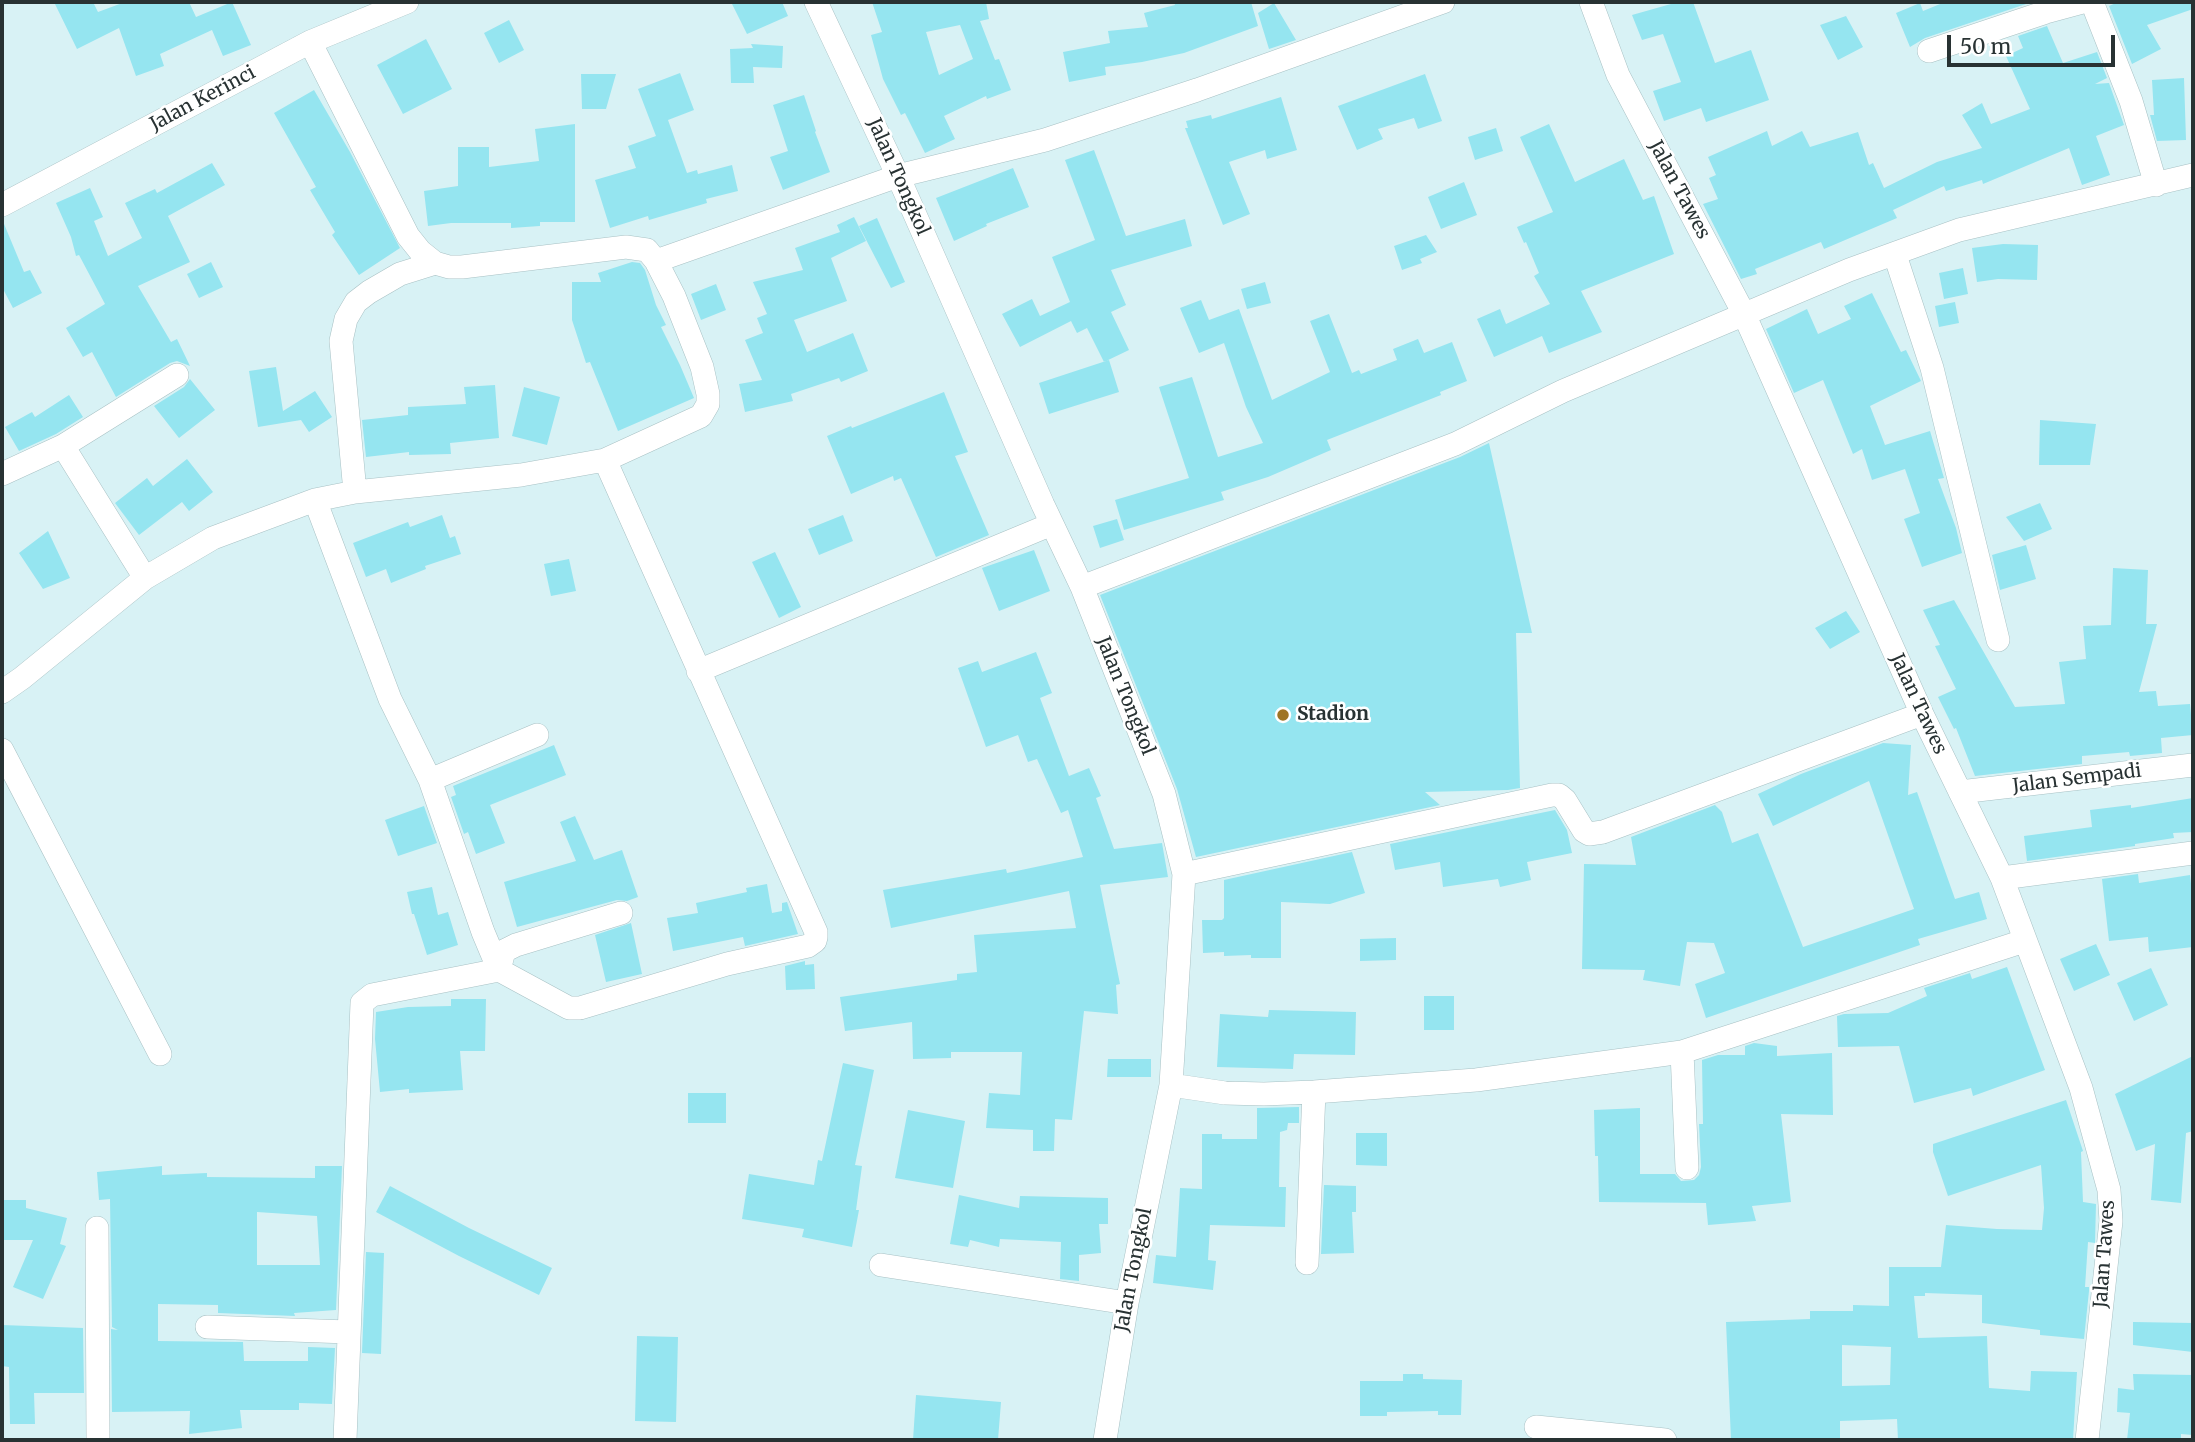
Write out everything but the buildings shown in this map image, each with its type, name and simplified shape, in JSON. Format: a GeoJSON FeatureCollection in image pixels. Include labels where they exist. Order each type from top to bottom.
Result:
{"type":"FeatureCollection","features":[{"type":"Feature","properties":{"kind":"street","name":"Jalan Kerinci"},"geometry":{"type":"LineString","coordinates":[[2,205],[310,42],[407,2]]}},
{"type":"Feature","properties":{"kind":"street","name":"Jalan Tongkol"},"geometry":{"type":"LineString","coordinates":[[816,2],[898,176],[1082,587],[1164,794],[1184,874],[1171,1085],[1127,1303],[1105,1440]]}},
{"type":"Feature","properties":{"kind":"street"},"geometry":{"type":"LineString","coordinates":[[656,261],[898,176],[1045,140],[1197,90],[1443,2]]}},
{"type":"Feature","properties":{"kind":"street","name":"Jalan Tawes"},"geometry":{"type":"LineString","coordinates":[[1591,2],[1618,75],[1744,314],[1922,714],[2002,878],[2081,1088],[2109,1190],[2111,1221],[2087,1440]]}},
{"type":"Feature","properties":{"kind":"street"},"geometry":{"type":"LineString","coordinates":[[1929,51],[2083,2]]}},
{"type":"Feature","properties":{"kind":"street"},"geometry":{"type":"LineString","coordinates":[[2092,2],[2131,100],[2156,185]]}},
{"type":"Feature","properties":{"kind":"street"},"geometry":{"type":"LineString","coordinates":[[2,692],[145,578],[213,538],[315,500],[355,492],[521,475],[605,460],[701,416],[708,404],[709,394],[702,367],[674,296],[656,261],[647,250],[626,247],[463,267],[435,263],[420,251],[408,236],[310,42]]}},
{"type":"Feature","properties":{"kind":"street"},"geometry":{"type":"LineString","coordinates":[[1082,587],[1455,444],[1563,391],[1849,270],[1959,230],[2193,175]]}},
{"type":"Feature","properties":{"kind":"street"},"geometry":{"type":"LineString","coordinates":[[1895,255],[1932,368],[1998,640]]}},
{"type":"Feature","properties":{"kind":"street"},"geometry":{"type":"LineString","coordinates":[[355,492],[341,341],[346,320],[356,302],[369,292],[400,274],[435,263]]}},
{"type":"Feature","properties":{"kind":"street"},"geometry":{"type":"LineString","coordinates":[[2,474],[63,446],[177,374]]}},
{"type":"Feature","properties":{"kind":"street"},"geometry":{"type":"LineString","coordinates":[[63,446],[145,578]]}},
{"type":"Feature","properties":{"kind":"street"},"geometry":{"type":"LineString","coordinates":[[315,500],[390,699],[430,780],[499,970],[569,1008],[580,1008],[727,964],[808,946],[815,941],[816,932],[605,460]]}},
{"type":"Feature","properties":{"kind":"street"},"geometry":{"type":"LineString","coordinates":[[698,671],[1052,524]]}},
{"type":"Feature","properties":{"kind":"street"},"geometry":{"type":"LineString","coordinates":[[1184,874],[1552,795],[1562,796],[1584,831],[1589,834],[1604,832],[1922,714]]}},
{"type":"Feature","properties":{"kind":"street"},"geometry":{"type":"LineString","coordinates":[[430,780],[537,735]]}},
{"type":"Feature","properties":{"kind":"street"},"geometry":{"type":"LineString","coordinates":[[2,750],[160,1054]]}},
{"type":"Feature","properties":{"kind":"street","name":"Jalan Sempadi"},"geometry":{"type":"LineString","coordinates":[[1960,792],[2193,765]]}},
{"type":"Feature","properties":{"kind":"street"},"geometry":{"type":"LineString","coordinates":[[2002,878],[2193,853]]}},
{"type":"Feature","properties":{"kind":"street"},"geometry":{"type":"LineString","coordinates":[[499,970],[504,951],[516,945],[621,913]]}},
{"type":"Feature","properties":{"kind":"street"},"geometry":{"type":"LineString","coordinates":[[1171,1085],[1225,1093],[1314,1092],[1476,1080],[1682,1052],[2024,941]]}},
{"type":"Feature","properties":{"kind":"street"},"geometry":{"type":"LineString","coordinates":[[345,1440],[362,1003],[372,995],[499,970]]}},
{"type":"Feature","properties":{"kind":"street"},"geometry":{"type":"LineString","coordinates":[[1682,1052],[1687,1168]]}},
{"type":"Feature","properties":{"kind":"street"},"geometry":{"type":"LineString","coordinates":[[1307,1264],[1314,1092]]}},
{"type":"Feature","properties":{"kind":"street"},"geometry":{"type":"LineString","coordinates":[[97,1228],[98,1440]]}},
{"type":"Feature","properties":{"kind":"street"},"geometry":{"type":"LineString","coordinates":[[881,1265],[1127,1303]]}},
{"type":"Feature","properties":{"kind":"street"},"geometry":{"type":"LineString","coordinates":[[207,1327],[348,1332]]}},
{"type":"Feature","properties":{"kind":"street"},"geometry":{"type":"LineString","coordinates":[[1536,1427],[1665,1440]]}},
{"type":"Feature","properties":{"kind":"place","name":"Stadion"},"geometry":{"type":"Point","coordinates":[1283,715]}}]}
